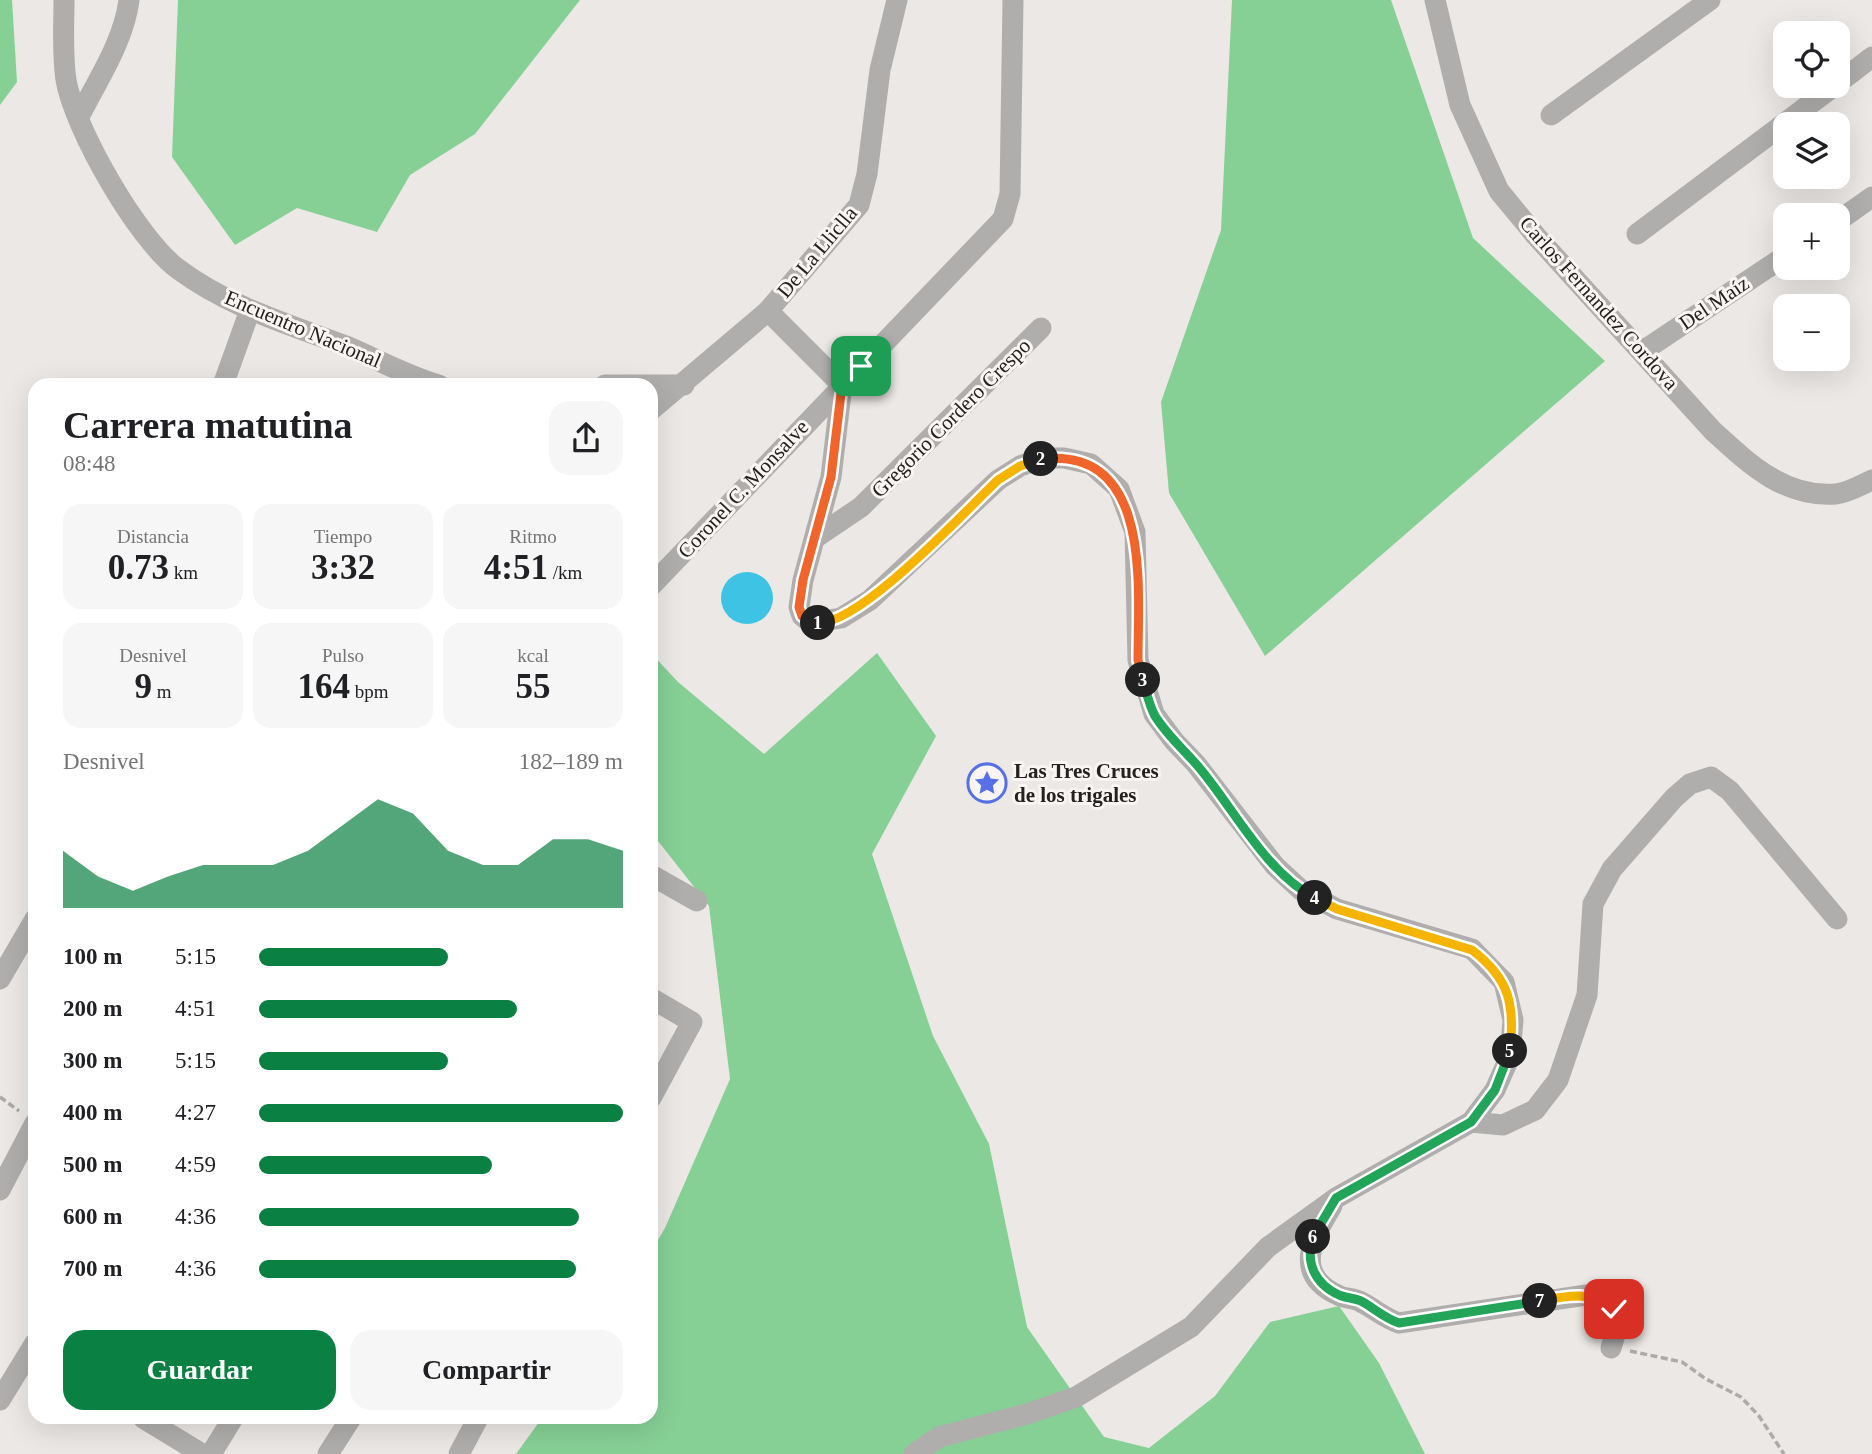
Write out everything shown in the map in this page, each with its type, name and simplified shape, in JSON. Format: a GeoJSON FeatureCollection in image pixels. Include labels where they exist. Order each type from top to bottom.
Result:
{"type":"FeatureCollection","features":[{"type":"Feature","properties":{"kind":"street","name":"Encuentro Nacional"},"geometry":{"type":"LineString","coordinates":[[64,0],[66,80],[79,117],[138,229],[176,268],[250,310],[421,378]]}},
{"type":"Feature","properties":{"kind":"street"},"geometry":{"type":"LineString","coordinates":[[79,117],[109,57],[127,14],[129,0]]}},
{"type":"Feature","properties":{"kind":"street","name":"De La Lliclla"},"geometry":{"type":"LineString","coordinates":[[658,405],[768,311],[859,205],[867,174],[880,70],[897,0]]}},
{"type":"Feature","properties":{"kind":"street","name":"Coronel C. Monsalve"},"geometry":{"type":"LineString","coordinates":[[658,579],[1003,219],[1010,194],[1013,0]]}},
{"type":"Feature","properties":{"kind":"street","name":"Carlos Fernandez Cordova"},"geometry":{"type":"LineString","coordinates":[[1435,0],[1460,106],[1499,191],[1536,236],[1713,431],[1744,459],[1785,488],[1836,494],[1872,480]]}},
{"type":"Feature","properties":{"kind":"street"},"geometry":{"type":"LineString","coordinates":[[1551,115],[1710,0]]}},
{"type":"Feature","properties":{"kind":"street"},"geometry":{"type":"LineString","coordinates":[[1850,74],[1872,57]]}},
{"type":"Feature","properties":{"kind":"street"},"geometry":{"type":"LineString","coordinates":[[1637,234],[1819,98]]}},
{"type":"Feature","properties":{"kind":"street"},"geometry":{"type":"LineString","coordinates":[[1850,213],[1872,197]]}},
{"type":"Feature","properties":{"kind":"street","name":"Del Maíz"},"geometry":{"type":"LineString","coordinates":[[1643,351],[1773,264]]}},
{"type":"Feature","properties":{"kind":"street"},"geometry":{"type":"LineString","coordinates":[[226,378],[250,310]]}},
{"type":"Feature","properties":{"kind":"street"},"geometry":{"type":"LineString","coordinates":[[768,311],[842,385],[837,446],[830,485],[799,607],[802,616],[811,623],[823,623],[841,618],[870,600],[998,480],[1020,466],[1043,458],[1064,458],[1091,464],[1119,489],[1135,532],[1138,660],[1154,714],[1174,741],[1196,764],[1275,866],[1301,890],[1337,909],[1472,950],[1488,962],[1504,982],[1513,1020],[1510,1056],[1495,1090],[1471,1122],[1336,1198],[1268,1247],[1191,1326],[1076,1397],[1027,1414],[939,1437],[914,1454]]}},
{"type":"Feature","properties":{"kind":"street","name":"Gregorio Cordero Crespo"},"geometry":{"type":"LineString","coordinates":[[815,538],[861,507],[1041,328]]}},
{"type":"Feature","properties":{"kind":"street"},"geometry":{"type":"LineString","coordinates":[[658,385],[684,385]]}},
{"type":"Feature","properties":{"kind":"street","name":"Gregorio Cordero Crespo"},"geometry":{"type":"LineString","coordinates":[[830,485],[834,496],[843,504],[861,507]]}},
{"type":"Feature","properties":{"kind":"street"},"geometry":{"type":"LineString","coordinates":[[1471,1122],[1503,1125],[1535,1110],[1558,1080],[1587,995],[1593,904],[1612,869],[1690,784],[1711,777],[1730,791],[1837,919]]}},
{"type":"Feature","properties":{"kind":"street"},"geometry":{"type":"LineString","coordinates":[[658,879],[697,901]]}},
{"type":"Feature","properties":{"kind":"street"},"geometry":{"type":"LineString","coordinates":[[0,979],[28,931]]}},
{"type":"Feature","properties":{"kind":"street"},"geometry":{"type":"LineString","coordinates":[[658,1002],[692,1022],[658,1085]]}},
{"type":"Feature","properties":{"kind":"street"},"geometry":{"type":"LineString","coordinates":[[0,1190],[28,1127]]}},
{"type":"Feature","properties":{"kind":"street"},"geometry":{"type":"LineString","coordinates":[[1336,1198],[1312,1239],[1309,1260],[1320,1284],[1341,1296],[1359,1300],[1385,1318],[1399,1323],[1586,1295],[1604,1299],[1614,1309],[1619,1321],[1611,1348]]}},
{"type":"Feature","properties":{"kind":"street"},"geometry":{"type":"LineString","coordinates":[[0,1400],[28,1358]]}},
{"type":"Feature","properties":{"kind":"street"},"geometry":{"type":"LineString","coordinates":[[152,1424],[202,1454]]}},
{"type":"Feature","properties":{"kind":"street"},"geometry":{"type":"LineString","coordinates":[[211,1454],[229,1424]]}},
{"type":"Feature","properties":{"kind":"street"},"geometry":{"type":"LineString","coordinates":[[328,1454],[347,1424]]}},
{"type":"Feature","properties":{"kind":"street"},"geometry":{"type":"LineString","coordinates":[[459,1454],[475,1424]]}},
{"type":"Feature","properties":{"kind":"path"},"geometry":{"type":"LineString","coordinates":[[0,1097],[28,1118]]}},
{"type":"Feature","properties":{"kind":"path"},"geometry":{"type":"LineString","coordinates":[[1611,1348],[1682,1362],[1706,1379],[1741,1397],[1759,1416],[1784,1454]]}},
{"type":"Feature","properties":{"kind":"green space"},"geometry":{"type":"Polygon","coordinates":[[[0,0],[12,0],[17,82],[0,105],[0,0]]]}},
{"type":"Feature","properties":{"kind":"green space"},"geometry":{"type":"Polygon","coordinates":[[[178,0],[580,0],[475,134],[410,175],[377,232],[297,208],[235,245],[172,157],[178,0]]]}},
{"type":"Feature","properties":{"kind":"green space"},"geometry":{"type":"Polygon","coordinates":[[[1232,0],[1391,0],[1473,238],[1605,361],[1265,656],[1169,493],[1161,402],[1221,230],[1232,0]]]}},
{"type":"Feature","properties":{"kind":"green space"},"geometry":{"type":"Polygon","coordinates":[[[877,653],[936,736],[872,854],[933,1036],[989,1144],[1027,1327],[1104,1437],[1149,1448],[1215,1396],[1270,1322],[1339,1306],[1379,1363],[1425,1454],[516,1454],[538,1424],[658,1424],[658,1240],[730,1079],[709,906],[658,841],[658,661],[678,682],[764,754],[877,653]]]}},
{"type":"Feature","properties":{"kind":"water"},"geometry":{"type":"Polygon","coordinates":[[[747,572],[757,574],[765,580],[771,588],[771,608],[765,616],[757,622],[747,624],[737,622],[729,616],[723,608],[721,598],[723,588],[729,580],[737,574],[747,572]]]}},
{"type":"Feature","properties":{"kind":"place","name":"Las Tres Cruces de los trigales"},"geometry":{"type":"Point","coordinates":[987,783]}},
{"type":"Feature","properties":{"kind":"route"},"geometry":{"type":"LineString","coordinates":[[861,366],[842,385],[837,446],[830,485],[803,580],[799,607],[802,616],[811,623],[823,623],[841,618],[870,600],[998,480],[1020,466],[1043,458],[1064,458],[1091,464],[1119,489],[1135,532],[1138,660],[1154,714],[1174,741],[1196,764],[1275,866],[1301,890],[1337,909],[1472,950],[1488,962],[1504,982],[1513,1020],[1510,1056],[1495,1090],[1471,1122],[1453,1135],[1336,1198],[1312,1239],[1309,1260],[1320,1284],[1341,1296],[1359,1300],[1385,1318],[1399,1323],[1440,1319],[1559,1297],[1586,1295],[1604,1299],[1614,1309]]}}]}
